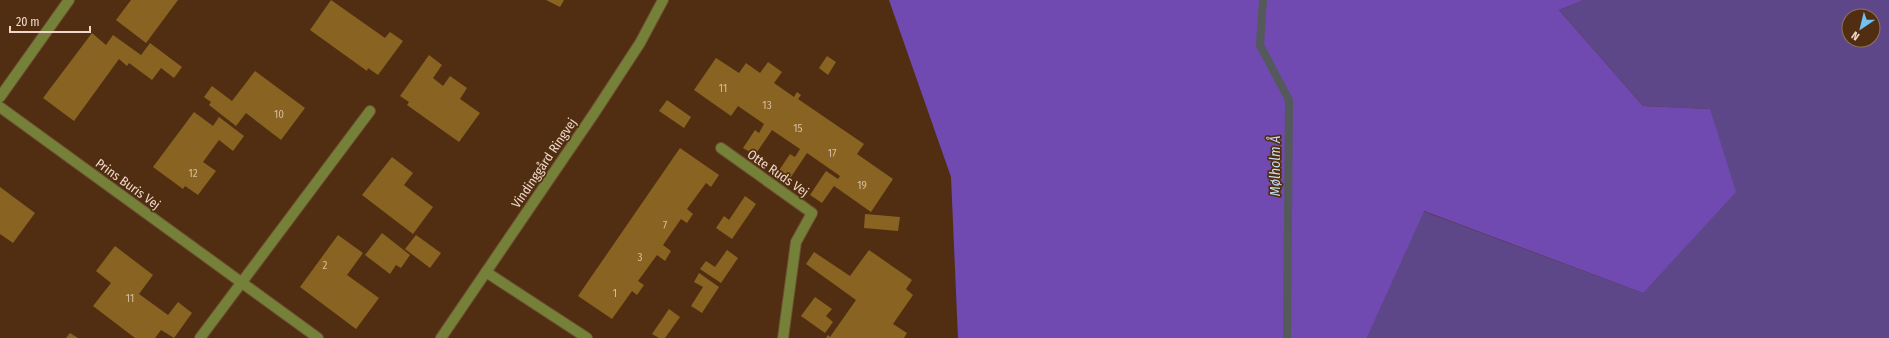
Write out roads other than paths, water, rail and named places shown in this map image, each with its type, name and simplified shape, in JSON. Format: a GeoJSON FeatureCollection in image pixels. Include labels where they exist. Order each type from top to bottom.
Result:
{"type":"FeatureCollection","features":[{"type":"Feature","properties":{"kind":"street"},"geometry":{"type":"LineString","coordinates":[[0,97],[69,0]]}},
{"type":"Feature","properties":{"kind":"street","name":"Vindinggård Ringvej"},"geometry":{"type":"LineString","coordinates":[[441,338],[595,112],[640,43],[663,0]]}},
{"type":"Feature","properties":{"kind":"street","name":"Prins Buris Vej"},"geometry":{"type":"LineString","coordinates":[[0,107],[318,338]]}},
{"type":"Feature","properties":{"kind":"street"},"geometry":{"type":"LineString","coordinates":[[200,338],[370,111]]}},
{"type":"Feature","properties":{"kind":"street","name":"Otte Ruds Vej"},"geometry":{"type":"LineString","coordinates":[[721,148],[812,212],[796,242],[783,338]]}},
{"type":"Feature","properties":{"kind":"street"},"geometry":{"type":"LineString","coordinates":[[486,272],[587,338]]}},
{"type":"Feature","properties":{"kind":"waterway","name":"Mølholm Å"},"geometry":{"type":"LineString","coordinates":[[1263,0],[1260,45],[1289,100],[1287,338]]}}]}
